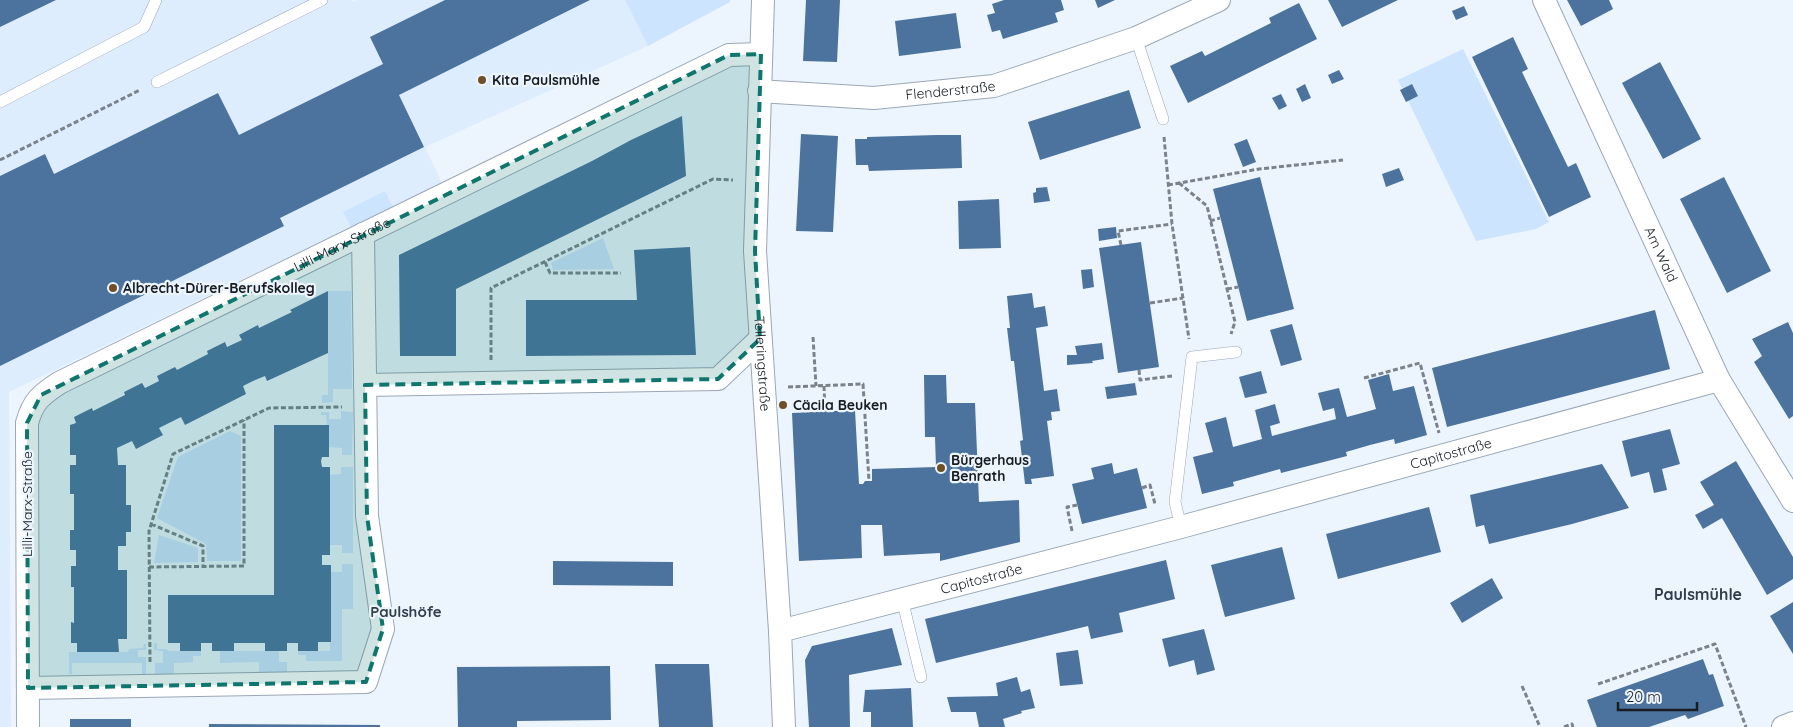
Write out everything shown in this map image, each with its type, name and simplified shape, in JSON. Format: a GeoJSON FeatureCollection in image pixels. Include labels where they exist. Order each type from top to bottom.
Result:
{"type":"FeatureCollection","features":[{"type":"Feature","properties":{"kind":"street","name":"Telleringstraße"},"geometry":{"type":"LineString","coordinates":[[763,0],[755,251],[780,631],[784,727]]}},
{"type":"Feature","properties":{"kind":"street","name":"Flenderstraße"},"geometry":{"type":"LineString","coordinates":[[759,90],[874,98],[994,86],[1136,38],[1219,0]]}},
{"type":"Feature","properties":{"kind":"street","name":"Am Wald"},"geometry":{"type":"LineString","coordinates":[[1544,0],[1719,380],[1793,501]]}},
{"type":"Feature","properties":{"kind":"street","name":"Lilli-Marx-Straße"},"geometry":{"type":"LineString","coordinates":[[28,727],[27,423],[31,408],[41,395],[59,383],[729,54],[761,54]]}},
{"type":"Feature","properties":{"kind":"street"},"geometry":{"type":"LineString","coordinates":[[28,688],[366,682],[383,629],[367,516],[363,234]]}},
{"type":"Feature","properties":{"kind":"street"},"geometry":{"type":"LineString","coordinates":[[365,385],[718,379],[760,339]]}},
{"type":"Feature","properties":{"kind":"street","name":"Capitostraße"},"geometry":{"type":"LineString","coordinates":[[780,631],[1181,527],[1719,380]]}},
{"type":"Feature","properties":{"kind":"street"},"geometry":{"type":"LineString","coordinates":[[1783,727],[1793,723]]}},
{"type":"Feature","properties":{"kind":"lane"},"geometry":{"type":"LineString","coordinates":[[0,102],[144,27],[156,0]]}},
{"type":"Feature","properties":{"kind":"lane"},"geometry":{"type":"LineString","coordinates":[[157,82],[322,0]]}},
{"type":"Feature","properties":{"kind":"lane"},"geometry":{"type":"LineString","coordinates":[[1136,38],[1163,119]]}},
{"type":"Feature","properties":{"kind":"lane"},"geometry":{"type":"LineString","coordinates":[[1181,527],[1175,502],[1192,357],[1236,352]]}},
{"type":"Feature","properties":{"kind":"lane"},"geometry":{"type":"LineString","coordinates":[[902,599],[922,677]]}},
{"type":"Feature","properties":{"kind":"path"},"geometry":{"type":"LineString","coordinates":[[0,160],[157,82]]}},
{"type":"Feature","properties":{"kind":"path"},"geometry":{"type":"LineString","coordinates":[[1163,119],[1172,224],[1192,357]]}},
{"type":"Feature","properties":{"kind":"path"},"geometry":{"type":"LineString","coordinates":[[1168,186],[1258,169],[1343,160]]}},
{"type":"Feature","properties":{"kind":"path"},"geometry":{"type":"LineString","coordinates":[[491,383],[491,288],[706,183]]}},
{"type":"Feature","properties":{"kind":"path"},"geometry":{"type":"LineString","coordinates":[[1179,184],[1207,206],[1235,322],[1224,354]]}},
{"type":"Feature","properties":{"kind":"path"},"geometry":{"type":"LineString","coordinates":[[1210,221],[1220,218]]}},
{"type":"Feature","properties":{"kind":"path"},"geometry":{"type":"LineString","coordinates":[[1120,245],[1118,231],[1172,224]]}},
{"type":"Feature","properties":{"kind":"path"},"geometry":{"type":"LineString","coordinates":[[545,262],[550,273],[621,273]]}},
{"type":"Feature","properties":{"kind":"path"},"geometry":{"type":"LineString","coordinates":[[1227,289],[1238,287]]}},
{"type":"Feature","properties":{"kind":"path"},"geometry":{"type":"LineString","coordinates":[[1150,303],[1183,298]]}},
{"type":"Feature","properties":{"kind":"path"},"geometry":{"type":"LineString","coordinates":[[813,337],[816,386],[863,384],[869,481]]}},
{"type":"Feature","properties":{"kind":"path"},"geometry":{"type":"LineString","coordinates":[[1364,378],[1420,363],[1445,455]]}},
{"type":"Feature","properties":{"kind":"path"},"geometry":{"type":"LineString","coordinates":[[1139,370],[1140,380],[1190,374]]}},
{"type":"Feature","properties":{"kind":"path"},"geometry":{"type":"LineString","coordinates":[[824,386],[825,412]]}},
{"type":"Feature","properties":{"kind":"path"},"geometry":{"type":"LineString","coordinates":[[150,686],[148,531],[173,454],[269,408],[365,407]]}},
{"type":"Feature","properties":{"kind":"path"},"geometry":{"type":"LineString","coordinates":[[149,567],[244,566],[244,420]]}},
{"type":"Feature","properties":{"kind":"path"},"geometry":{"type":"LineString","coordinates":[[1077,505],[1067,507],[1078,553]]}},
{"type":"Feature","properties":{"kind":"path"},"geometry":{"type":"LineString","coordinates":[[151,524],[202,546],[203,566]]}},
{"type":"Feature","properties":{"kind":"path"},"geometry":{"type":"LineString","coordinates":[[1598,684],[1715,644],[1746,727]]}},
{"type":"Feature","properties":{"kind":"path"},"geometry":{"type":"LineString","coordinates":[[1522,686],[1540,727]]}},
{"type":"Feature","properties":{"kind":"path"},"geometry":{"type":"LineString","coordinates":[[1564,727],[1572,724],[1573,727]]}},
{"type":"Feature","properties":{"kind":"highlighted area"},"geometry":{"type":"Polygon","coordinates":[[[761,54],[755,251],[760,339],[718,379],[365,385],[367,516],[383,629],[366,682],[28,688],[27,423],[41,395],[729,55],[761,54]]]}},
{"type":"Feature","properties":{"kind":"shaded area","name":"Albrecht-Dürer-Berufskolleg"},"geometry":{"type":"Polygon","coordinates":[[[0,0],[352,0],[353,2],[357,0],[625,0],[648,46],[425,147],[442,183],[9,392],[11,727],[0,727],[0,0]]]}},
{"type":"Feature","properties":{"kind":"shaded area"},"geometry":{"type":"Polygon","coordinates":[[[625,0],[730,0],[730,2],[648,46],[625,0]]]}},
{"type":"Feature","properties":{"kind":"shaded area"},"geometry":{"type":"Polygon","coordinates":[[[1463,49],[1549,222],[1536,229],[1476,241],[1398,80],[1463,49]]]}},
{"type":"Feature","properties":{"kind":"shaded area"},"geometry":{"type":"Polygon","coordinates":[[[385,191],[393,207],[351,227],[343,212],[385,191]]]}},
{"type":"Feature","properties":{"kind":"shaded area"},"geometry":{"type":"Polygon","coordinates":[[[603,238],[614,269],[553,270],[551,263],[603,238]]]}},
{"type":"Feature","properties":{"kind":"shaded area"},"geometry":{"type":"Polygon","coordinates":[[[328,291],[351,291],[352,389],[333,389],[333,402],[322,403],[322,395],[328,395],[328,291]]]}},
{"type":"Feature","properties":{"kind":"shaded area"},"geometry":{"type":"Polygon","coordinates":[[[341,411],[353,412],[352,455],[342,455],[342,448],[329,447],[329,425],[327,425],[326,415],[321,415],[321,412],[329,412],[329,419],[341,419],[341,411]]]}},
{"type":"Feature","properties":{"kind":"shaded area"},"geometry":{"type":"Polygon","coordinates":[[[230,431],[241,436],[241,561],[207,561],[206,544],[157,518],[178,457],[230,431]]]}},
{"type":"Feature","properties":{"kind":"shaded area"},"geometry":{"type":"Polygon","coordinates":[[[341,467],[353,467],[353,553],[342,553],[342,545],[330,545],[330,475],[341,474],[341,467]]]}},
{"type":"Feature","properties":{"kind":"shaded area"},"geometry":{"type":"Polygon","coordinates":[[[159,535],[198,548],[198,562],[154,563],[159,535]]]}},
{"type":"Feature","properties":{"kind":"shaded area"},"geometry":{"type":"Polygon","coordinates":[[[342,564],[353,564],[353,609],[342,609],[342,661],[306,661],[306,655],[298,655],[298,651],[330,651],[331,572],[342,572],[342,564]]]}},
{"type":"Feature","properties":{"kind":"shaded area"},"geometry":{"type":"Polygon","coordinates":[[[154,643],[157,643],[157,649],[201,651],[201,656],[193,656],[193,662],[174,663],[174,674],[155,674],[155,663],[163,663],[163,651],[154,650],[154,643]]]}},
{"type":"Feature","properties":{"kind":"shaded area"},"geometry":{"type":"Polygon","coordinates":[[[144,644],[146,644],[146,650],[138,650],[138,657],[146,657],[146,674],[142,674],[142,663],[72,663],[72,674],[69,674],[69,652],[128,652],[129,649],[143,648],[144,644]]]}},
{"type":"Feature","properties":{"kind":"shaded area"},"geometry":{"type":"Polygon","coordinates":[[[220,651],[279,651],[279,662],[287,662],[287,674],[259,674],[259,662],[220,663],[220,651]]]}},
{"type":"Feature","properties":{"kind":"building"},"geometry":{"type":"Polygon","coordinates":[[[0,0],[56,0],[0,27],[0,0]]]}},
{"type":"Feature","properties":{"kind":"building"},"geometry":{"type":"Polygon","coordinates":[[[445,0],[590,0],[399,95],[424,147],[280,218],[284,226],[0,366],[0,176],[45,154],[54,174],[218,93],[239,135],[383,64],[370,37],[445,0]]]}},
{"type":"Feature","properties":{"kind":"building"},"geometry":{"type":"Polygon","coordinates":[[[806,0],[840,0],[837,62],[803,61],[806,0]]]}},
{"type":"Feature","properties":{"kind":"building"},"geometry":{"type":"Polygon","coordinates":[[[1004,0],[1061,0],[1064,10],[1055,13],[1058,22],[1003,39],[1000,30],[992,32],[987,15],[995,13],[992,4],[1004,0]]]}},
{"type":"Feature","properties":{"kind":"building"},"geometry":{"type":"Polygon","coordinates":[[[1095,0],[1115,0],[1098,8],[1095,0]]]}},
{"type":"Feature","properties":{"kind":"building"},"geometry":{"type":"Polygon","coordinates":[[[1328,0],[1398,0],[1342,27],[1328,0]]]}},
{"type":"Feature","properties":{"kind":"building"},"geometry":{"type":"Polygon","coordinates":[[[1567,0],[1609,0],[1613,9],[1581,26],[1567,0]]]}},
{"type":"Feature","properties":{"kind":"building"},"geometry":{"type":"Polygon","coordinates":[[[1299,3],[1317,39],[1188,103],[1170,66],[1202,51],[1205,56],[1271,23],[1269,18],[1299,3]]]}},
{"type":"Feature","properties":{"kind":"building"},"geometry":{"type":"Polygon","coordinates":[[[1464,6],[1468,15],[1456,20],[1452,11],[1464,6]]]}},
{"type":"Feature","properties":{"kind":"building"},"geometry":{"type":"Polygon","coordinates":[[[956,13],[961,48],[899,56],[895,21],[956,13]]]}},
{"type":"Feature","properties":{"kind":"building"},"geometry":{"type":"Polygon","coordinates":[[[1513,37],[1528,69],[1522,72],[1568,167],[1576,163],[1591,197],[1549,217],[1472,57],[1513,37]]]}},
{"type":"Feature","properties":{"kind":"building"},"geometry":{"type":"Polygon","coordinates":[[[1660,62],[1701,139],[1663,159],[1622,83],[1660,62]]]}},
{"type":"Feature","properties":{"kind":"building"},"geometry":{"type":"Polygon","coordinates":[[[1339,70],[1344,79],[1332,84],[1328,75],[1339,70]]]}},
{"type":"Feature","properties":{"kind":"building"},"geometry":{"type":"Polygon","coordinates":[[[1305,84],[1311,98],[1302,102],[1296,89],[1305,84]]]}},
{"type":"Feature","properties":{"kind":"building"},"geometry":{"type":"Polygon","coordinates":[[[1412,84],[1418,96],[1406,102],[1400,90],[1412,84]]]}},
{"type":"Feature","properties":{"kind":"building"},"geometry":{"type":"Polygon","coordinates":[[[1129,90],[1141,128],[1040,160],[1028,122],[1129,90]]]}},
{"type":"Feature","properties":{"kind":"building"},"geometry":{"type":"Polygon","coordinates":[[[1281,94],[1287,106],[1279,110],[1272,98],[1281,94]]]}},
{"type":"Feature","properties":{"kind":"building"},"geometry":{"type":"Polygon","coordinates":[[[682,116],[686,176],[456,289],[456,356],[400,356],[399,255],[682,116]]]}},
{"type":"Feature","properties":{"kind":"building"},"geometry":{"type":"Polygon","coordinates":[[[801,134],[838,136],[833,232],[796,231],[801,134]]]}},
{"type":"Feature","properties":{"kind":"building"},"geometry":{"type":"Polygon","coordinates":[[[961,135],[962,168],[869,171],[868,165],[856,165],[855,139],[961,135]]]}},
{"type":"Feature","properties":{"kind":"building"},"geometry":{"type":"Polygon","coordinates":[[[1247,139],[1256,162],[1243,167],[1234,144],[1247,139]]]}},
{"type":"Feature","properties":{"kind":"building"},"geometry":{"type":"Polygon","coordinates":[[[1399,168],[1404,180],[1386,187],[1382,174],[1399,168]]]}},
{"type":"Feature","properties":{"kind":"building"},"geometry":{"type":"Polygon","coordinates":[[[1260,177],[1294,309],[1247,321],[1213,189],[1260,177]]]}},
{"type":"Feature","properties":{"kind":"building"},"geometry":{"type":"Polygon","coordinates":[[[1724,177],[1771,271],[1727,293],[1680,199],[1724,177]]]}},
{"type":"Feature","properties":{"kind":"building"},"geometry":{"type":"Polygon","coordinates":[[[1047,187],[1050,201],[1034,203],[1033,193],[1036,192],[1036,188],[1047,187]]]}},
{"type":"Feature","properties":{"kind":"building"},"geometry":{"type":"Polygon","coordinates":[[[999,199],[1001,248],[959,249],[958,201],[999,199]]]}},
{"type":"Feature","properties":{"kind":"building"},"geometry":{"type":"Polygon","coordinates":[[[1116,227],[1117,238],[1099,241],[1098,229],[1116,227]]]}},
{"type":"Feature","properties":{"kind":"building"},"geometry":{"type":"Polygon","coordinates":[[[1141,242],[1159,367],[1118,373],[1099,248],[1141,242]]]}},
{"type":"Feature","properties":{"kind":"building"},"geometry":{"type":"Polygon","coordinates":[[[690,247],[696,355],[526,356],[526,300],[637,300],[634,250],[690,247]]]}},
{"type":"Feature","properties":{"kind":"building"},"geometry":{"type":"Polygon","coordinates":[[[1092,269],[1094,287],[1083,289],[1081,270],[1092,269]]]}},
{"type":"Feature","properties":{"kind":"building"},"geometry":{"type":"Polygon","coordinates":[[[328,291],[328,353],[267,381],[265,376],[243,386],[246,394],[185,425],[181,417],[159,428],[163,435],[136,449],[132,441],[117,448],[118,465],[126,465],[126,505],[131,505],[131,532],[126,532],[126,546],[118,546],[118,570],[127,570],[127,639],[118,639],[119,652],[77,652],[77,643],[71,643],[71,622],[74,623],[74,587],[71,587],[71,566],[76,566],[76,550],[70,550],[70,530],[74,530],[74,494],[70,494],[70,465],[76,465],[76,455],[70,455],[70,425],[76,423],[74,417],[92,408],[93,411],[125,395],[124,392],[142,383],[145,388],[159,381],[157,376],[175,367],[177,370],[208,354],[207,351],[225,342],[227,347],[242,340],[239,335],[258,325],[259,328],[292,312],[290,310],[328,291]]]}},
{"type":"Feature","properties":{"kind":"building"},"geometry":{"type":"Polygon","coordinates":[[[1032,293],[1034,308],[1045,306],[1048,326],[1036,328],[1044,391],[1057,389],[1060,411],[1051,412],[1052,420],[1047,421],[1054,476],[1031,479],[1032,484],[1025,484],[1020,441],[1023,440],[1014,361],[1011,361],[1007,328],[1010,328],[1007,296],[1032,293]]]}},
{"type":"Feature","properties":{"kind":"building"},"geometry":{"type":"Polygon","coordinates":[[[1655,310],[1670,369],[1447,427],[1432,368],[1655,310]]]}},
{"type":"Feature","properties":{"kind":"building"},"geometry":{"type":"Polygon","coordinates":[[[1788,322],[1793,333],[1793,416],[1789,419],[1754,362],[1762,356],[1752,339],[1788,322]]]}},
{"type":"Feature","properties":{"kind":"building"},"geometry":{"type":"Polygon","coordinates":[[[1292,324],[1302,360],[1281,366],[1270,330],[1292,324]]]}},
{"type":"Feature","properties":{"kind":"building"},"geometry":{"type":"Polygon","coordinates":[[[1102,343],[1104,359],[1092,361],[1093,363],[1067,365],[1067,355],[1077,355],[1075,346],[1102,343]]]}},
{"type":"Feature","properties":{"kind":"building"},"geometry":{"type":"Polygon","coordinates":[[[1261,371],[1267,393],[1245,398],[1239,377],[1261,371]]]}},
{"type":"Feature","properties":{"kind":"building"},"geometry":{"type":"Polygon","coordinates":[[[1389,374],[1393,391],[1414,386],[1427,435],[1395,444],[1394,439],[1370,445],[1346,452],[1347,456],[1281,473],[1280,469],[1233,482],[1234,486],[1202,494],[1193,457],[1213,452],[1205,423],[1226,417],[1233,447],[1262,439],[1255,410],[1275,404],[1280,423],[1270,426],[1272,436],[1336,419],[1334,408],[1323,411],[1318,393],[1339,388],[1347,417],[1376,409],[1368,380],[1389,374]]]}},
{"type":"Feature","properties":{"kind":"building","name":"Bürgerhaus Benrath"},"geometry":{"type":"Polygon","coordinates":[[[924,375],[946,375],[947,403],[975,403],[979,502],[1019,500],[1020,542],[940,561],[940,553],[884,556],[882,525],[861,525],[862,558],[799,561],[792,413],[855,410],[859,484],[863,484],[865,481],[872,481],[872,469],[936,467],[935,437],[925,437],[924,375]]]}},
{"type":"Feature","properties":{"kind":"building"},"geometry":{"type":"Polygon","coordinates":[[[1135,383],[1137,395],[1107,399],[1105,387],[1135,383]]]}},
{"type":"Feature","properties":{"kind":"building"},"geometry":{"type":"Polygon","coordinates":[[[274,425],[329,425],[329,457],[322,457],[321,461],[322,467],[330,467],[330,555],[322,555],[322,565],[331,565],[331,642],[318,642],[318,651],[298,651],[298,643],[287,643],[287,651],[265,651],[265,643],[234,643],[234,651],[212,651],[212,643],[201,643],[201,651],[180,651],[180,643],[168,643],[168,595],[274,595],[274,425]]]}},
{"type":"Feature","properties":{"kind":"building"},"geometry":{"type":"Polygon","coordinates":[[[1670,429],[1680,464],[1662,469],[1667,490],[1654,493],[1649,472],[1631,477],[1622,441],[1670,429]]]}},
{"type":"Feature","properties":{"kind":"building"},"geometry":{"type":"Polygon","coordinates":[[[1736,461],[1793,557],[1793,579],[1767,595],[1722,518],[1703,529],[1695,515],[1714,505],[1700,482],[1736,461]]]}},
{"type":"Feature","properties":{"kind":"building"},"geometry":{"type":"Polygon","coordinates":[[[1112,463],[1114,474],[1137,468],[1147,508],[1082,524],[1072,484],[1094,479],[1091,468],[1112,463]]]}},
{"type":"Feature","properties":{"kind":"building"},"geometry":{"type":"Polygon","coordinates":[[[1602,464],[1629,508],[1489,544],[1484,525],[1476,527],[1470,495],[1602,464]]]}},
{"type":"Feature","properties":{"kind":"building"},"geometry":{"type":"Polygon","coordinates":[[[1429,507],[1441,552],[1338,579],[1326,534],[1429,507]]]}},
{"type":"Feature","properties":{"kind":"building"},"geometry":{"type":"Polygon","coordinates":[[[1282,547],[1295,599],[1225,617],[1211,565],[1282,547]]]}},
{"type":"Feature","properties":{"kind":"building"},"geometry":{"type":"Polygon","coordinates":[[[1166,560],[1175,599],[1119,613],[1123,632],[1091,639],[1088,626],[936,663],[925,619],[1166,560]]]}},
{"type":"Feature","properties":{"kind":"building"},"geometry":{"type":"Polygon","coordinates":[[[553,561],[673,562],[673,586],[553,585],[553,561]]]}},
{"type":"Feature","properties":{"kind":"building"},"geometry":{"type":"Polygon","coordinates":[[[1492,578],[1503,598],[1462,623],[1450,603],[1492,578]]]}},
{"type":"Feature","properties":{"kind":"building"},"geometry":{"type":"Polygon","coordinates":[[[1793,602],[1793,654],[1770,616],[1793,602]]]}},
{"type":"Feature","properties":{"kind":"building"},"geometry":{"type":"Polygon","coordinates":[[[892,628],[902,665],[849,675],[850,727],[809,727],[805,660],[812,646],[892,628]]]}},
{"type":"Feature","properties":{"kind":"building"},"geometry":{"type":"Polygon","coordinates":[[[1204,629],[1215,670],[1197,675],[1194,660],[1169,667],[1162,639],[1204,629]]]}},
{"type":"Feature","properties":{"kind":"building"},"geometry":{"type":"Polygon","coordinates":[[[1078,650],[1083,684],[1060,686],[1056,653],[1078,650]]]}},
{"type":"Feature","properties":{"kind":"building"},"geometry":{"type":"Polygon","coordinates":[[[1703,659],[1709,675],[1713,674],[1724,706],[1688,719],[1685,715],[1649,727],[1597,727],[1587,700],[1703,659]]]}},
{"type":"Feature","properties":{"kind":"building"},"geometry":{"type":"Polygon","coordinates":[[[655,664],[709,664],[713,727],[659,727],[655,664]]]}},
{"type":"Feature","properties":{"kind":"building"},"geometry":{"type":"Polygon","coordinates":[[[610,666],[611,720],[517,721],[517,727],[458,727],[457,667],[610,666]]]}},
{"type":"Feature","properties":{"kind":"building"},"geometry":{"type":"Polygon","coordinates":[[[1017,677],[1021,692],[1030,689],[1035,708],[1021,711],[1022,713],[1003,719],[1005,727],[979,727],[976,712],[951,712],[947,697],[998,696],[996,683],[1017,677]]]}},
{"type":"Feature","properties":{"kind":"building"},"geometry":{"type":"Polygon","coordinates":[[[911,688],[913,727],[871,727],[871,712],[863,712],[865,690],[911,688]]]}},
{"type":"Feature","properties":{"kind":"building"},"geometry":{"type":"Polygon","coordinates":[[[70,719],[131,719],[131,727],[70,727],[70,719]]]}},
{"type":"Feature","properties":{"kind":"building"},"geometry":{"type":"Polygon","coordinates":[[[209,724],[380,725],[380,727],[209,727],[209,724]]]}},
{"type":"Feature","properties":{"kind":"place","name":"Kita Paulsmühle"},"geometry":{"type":"Point","coordinates":[482,80]}},
{"type":"Feature","properties":{"kind":"place","name":"Albrecht-Dürer-Berufskolleg"},"geometry":{"type":"Point","coordinates":[113,288]}},
{"type":"Feature","properties":{"kind":"place","name":"Cäcila Beuken"},"geometry":{"type":"Point","coordinates":[783,405]}},
{"type":"Feature","properties":{"kind":"place","name":"Bürgerhaus Benrath"},"geometry":{"type":"Point","coordinates":[941,468]}},
{"type":"Feature","properties":{"kind":"district","name":"Paulsmühle"},"geometry":{"type":"Point","coordinates":[1698,594]}},
{"type":"Feature","properties":{"kind":"district","name":"Paulshöfe"},"geometry":{"type":"Point","coordinates":[406,611]}}]}
